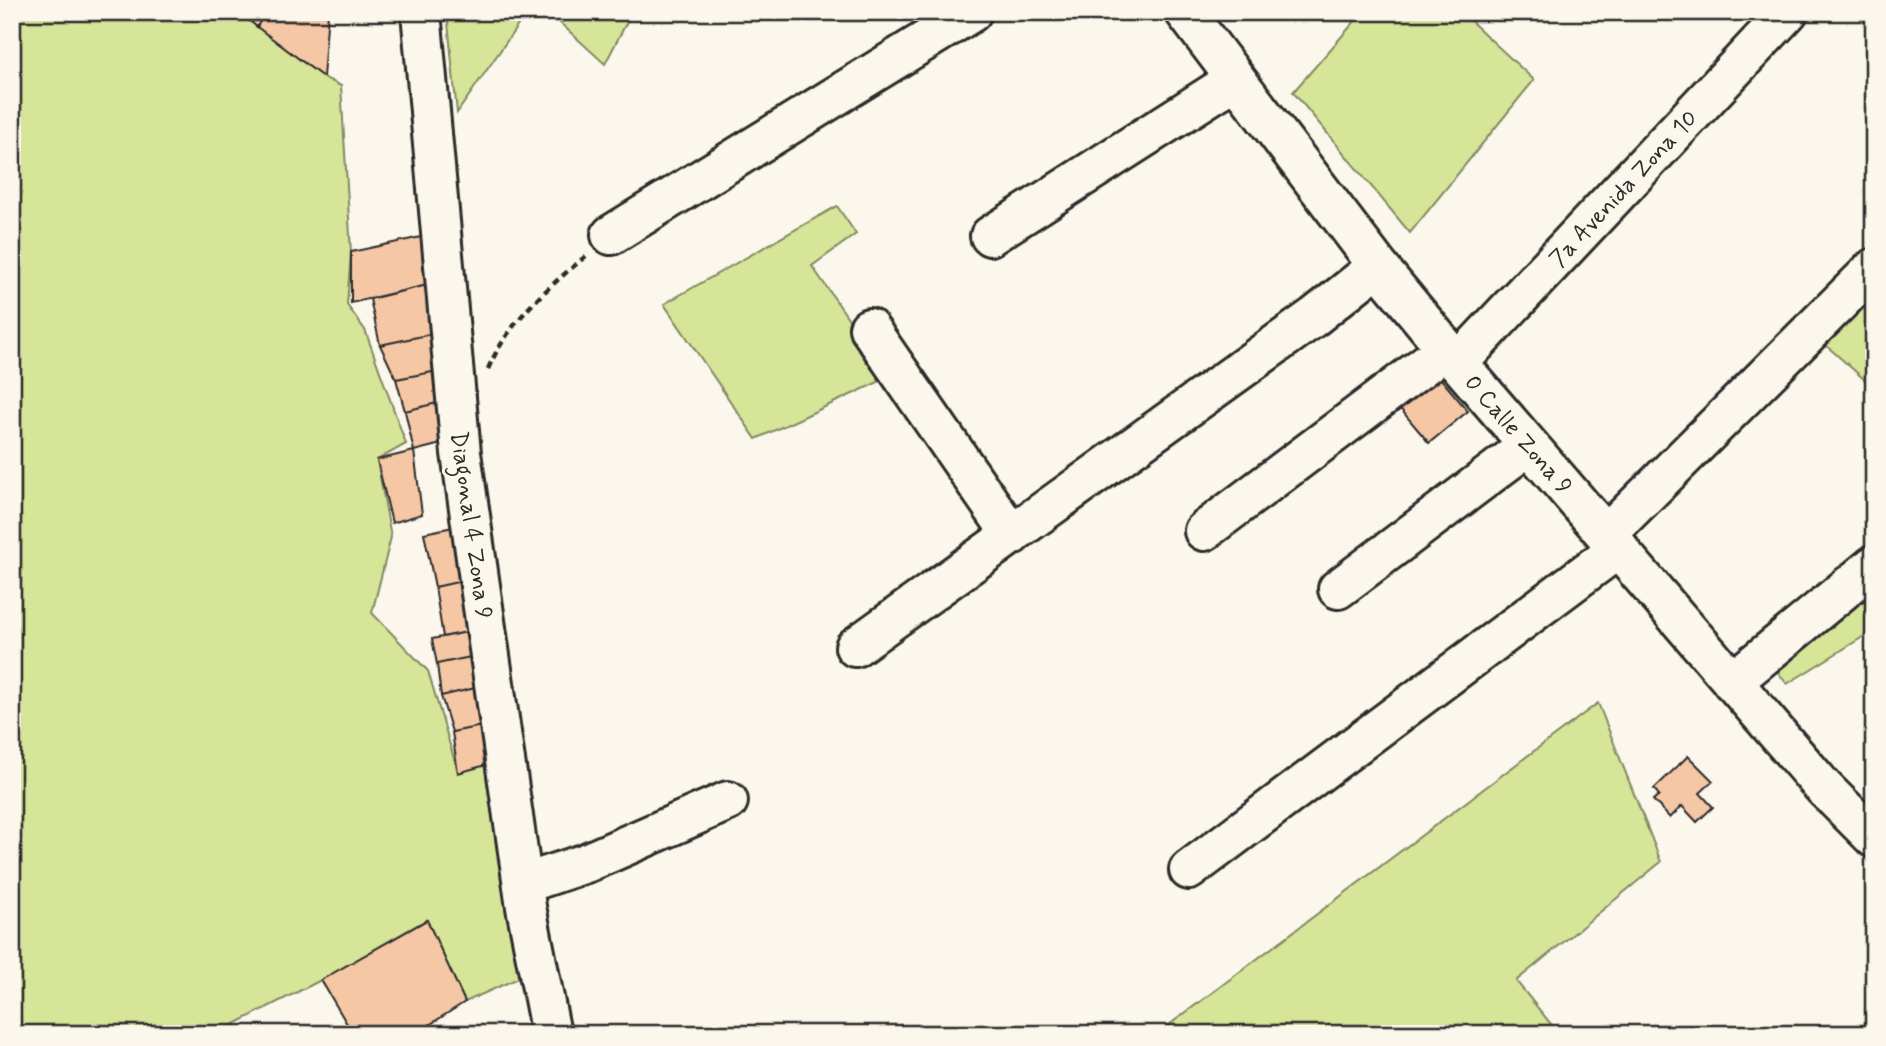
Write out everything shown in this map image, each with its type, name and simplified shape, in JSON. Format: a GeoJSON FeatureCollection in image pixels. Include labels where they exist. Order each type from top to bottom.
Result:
{"type":"FeatureCollection","features":[{"type":"Feature","properties":{"kind":"street","name":"Diagonal 4 Zona 9"},"geometry":{"type":"LineString","coordinates":[[422,12],[461,453],[523,884],[551,1034]]}},
{"type":"Feature","properties":{"kind":"street"},"geometry":{"type":"LineString","coordinates":[[611,235],[972,12]]}},
{"type":"Feature","properties":{"kind":"street","name":"0 Calle Zona 9"},"geometry":{"type":"LineString","coordinates":[[1185,12],[1378,265],[1452,356],[1824,788],[1874,838]]}},
{"type":"Feature","properties":{"kind":"street","name":"7a Avenida Zona 10"},"geometry":{"type":"LineString","coordinates":[[1204,531],[1452,356],[1788,12]]}},
{"type":"Feature","properties":{"kind":"street"},"geometry":{"type":"LineString","coordinates":[[990,236],[1236,79]]}},
{"type":"Feature","properties":{"kind":"street"},"geometry":{"type":"LineString","coordinates":[[855,646],[1314,317],[1378,265]]}},
{"type":"Feature","properties":{"kind":"street"},"geometry":{"type":"LineString","coordinates":[[1189,870],[1613,541],[1874,268]]}},
{"type":"Feature","properties":{"kind":"street"},"geometry":{"type":"LineString","coordinates":[[869,328],[1012,535]]}},
{"type":"Feature","properties":{"kind":"street"},"geometry":{"type":"LineString","coordinates":[[1338,590],[1528,446]]}},
{"type":"Feature","properties":{"kind":"street"},"geometry":{"type":"LineString","coordinates":[[1732,682],[1874,565]]}},
{"type":"Feature","properties":{"kind":"street"},"geometry":{"type":"LineString","coordinates":[[523,884],[586,863],[727,801]]}},
{"type":"Feature","properties":{"kind":"path"},"geometry":{"type":"LineString","coordinates":[[486,375],[500,342],[520,316],[611,235]]}},
{"type":"Feature","properties":{"kind":"green space"},"geometry":{"type":"Polygon","coordinates":[[[12,12],[238,12],[323,77],[341,86],[351,252],[347,305],[365,330],[406,444],[377,460],[391,537],[372,613],[428,671],[458,772],[493,763],[525,975],[465,1002],[426,920],[321,980],[215,1034],[12,1034],[12,12]]]}},
{"type":"Feature","properties":{"kind":"green space"},"geometry":{"type":"Polygon","coordinates":[[[447,12],[527,12],[457,113],[447,12]]]}},
{"type":"Feature","properties":{"kind":"green space"},"geometry":{"type":"Polygon","coordinates":[[[548,12],[632,12],[605,64],[548,12]]]}},
{"type":"Feature","properties":{"kind":"green space"},"geometry":{"type":"Polygon","coordinates":[[[1363,12],[1461,12],[1534,80],[1410,233],[1293,92],[1363,12]]]}},
{"type":"Feature","properties":{"kind":"green space"},"geometry":{"type":"Polygon","coordinates":[[[837,206],[856,234],[812,266],[889,377],[756,439],[664,304],[837,206]]]}},
{"type":"Feature","properties":{"kind":"green space"},"geometry":{"type":"Polygon","coordinates":[[[1874,268],[1874,388],[1811,332],[1874,268]]]}},
{"type":"Feature","properties":{"kind":"green space"},"geometry":{"type":"Polygon","coordinates":[[[1874,579],[1874,630],[1787,684],[1773,666],[1874,579]]]}},
{"type":"Feature","properties":{"kind":"green space"},"geometry":{"type":"Polygon","coordinates":[[[1598,703],[1661,862],[1516,981],[1559,1034],[1157,1034],[1598,703]]]}},
{"type":"Feature","properties":{"kind":"building"},"geometry":{"type":"Polygon","coordinates":[[[239,12],[265,12],[257,27],[239,12]]]}},
{"type":"Feature","properties":{"kind":"building"},"geometry":{"type":"Polygon","coordinates":[[[265,12],[328,12],[323,77],[257,27],[265,12]]]}},
{"type":"Feature","properties":{"kind":"building"},"geometry":{"type":"Polygon","coordinates":[[[435,234],[440,282],[351,303],[351,252],[435,234]]]}},
{"type":"Feature","properties":{"kind":"building"},"geometry":{"type":"Polygon","coordinates":[[[440,282],[441,332],[380,345],[370,299],[440,282]]]}},
{"type":"Feature","properties":{"kind":"building"},"geometry":{"type":"Polygon","coordinates":[[[441,332],[448,369],[396,379],[380,345],[441,332]]]}},
{"type":"Feature","properties":{"kind":"building"},"geometry":{"type":"Polygon","coordinates":[[[448,369],[449,400],[405,411],[396,379],[448,369]]]}},
{"type":"Feature","properties":{"kind":"building"},"geometry":{"type":"Polygon","coordinates":[[[1436,373],[1468,411],[1429,443],[1397,405],[1436,373]]]}},
{"type":"Feature","properties":{"kind":"building"},"geometry":{"type":"Polygon","coordinates":[[[449,400],[453,441],[414,451],[405,411],[449,400]]]}},
{"type":"Feature","properties":{"kind":"building"},"geometry":{"type":"Polygon","coordinates":[[[414,451],[422,514],[392,523],[377,460],[414,451]]]}},
{"type":"Feature","properties":{"kind":"building"},"geometry":{"type":"Polygon","coordinates":[[[463,525],[471,579],[435,587],[424,533],[463,525]]]}},
{"type":"Feature","properties":{"kind":"building"},"geometry":{"type":"Polygon","coordinates":[[[471,579],[477,630],[443,637],[435,587],[471,579]]]}},
{"type":"Feature","properties":{"kind":"building"},"geometry":{"type":"Polygon","coordinates":[[[477,630],[480,655],[437,664],[432,639],[477,630]]]}},
{"type":"Feature","properties":{"kind":"building"},"geometry":{"type":"Polygon","coordinates":[[[480,655],[484,686],[441,696],[437,664],[480,655]]]}},
{"type":"Feature","properties":{"kind":"building"},"geometry":{"type":"Polygon","coordinates":[[[484,686],[492,724],[452,732],[441,696],[484,686]]]}},
{"type":"Feature","properties":{"kind":"building"},"geometry":{"type":"Polygon","coordinates":[[[492,724],[493,763],[458,773],[452,732],[492,724]]]}},
{"type":"Feature","properties":{"kind":"building"},"geometry":{"type":"Polygon","coordinates":[[[1688,756],[1713,781],[1700,793],[1713,807],[1697,822],[1682,806],[1670,818],[1653,800],[1659,795],[1654,789],[1688,756]]]}},
{"type":"Feature","properties":{"kind":"building"},"geometry":{"type":"Polygon","coordinates":[[[427,920],[465,1002],[415,1034],[353,1034],[321,980],[427,920]]]}}]}
